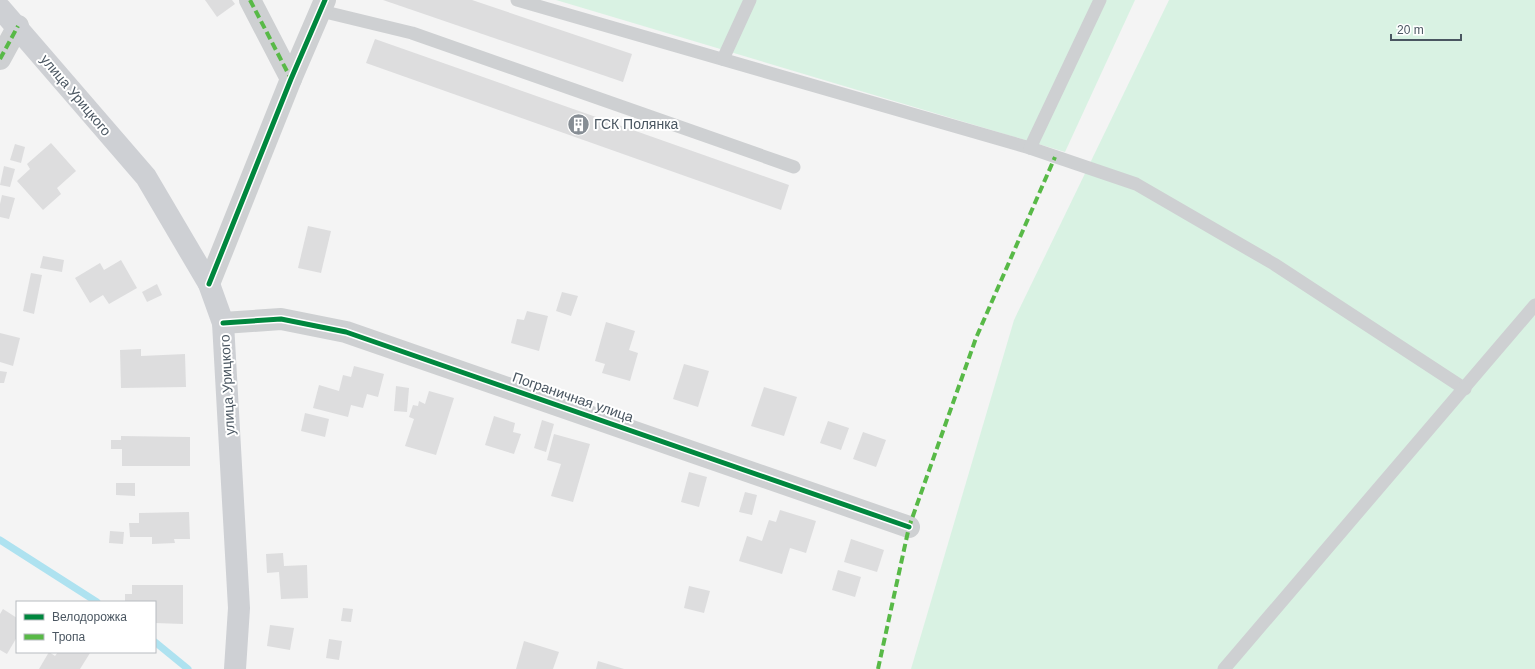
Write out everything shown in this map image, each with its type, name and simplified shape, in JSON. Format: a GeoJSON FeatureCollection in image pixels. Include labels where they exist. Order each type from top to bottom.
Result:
{"type":"FeatureCollection","features":[{"type":"Feature","properties":{"kind":"main road","name":"улица Урицкого"},"geometry":{"type":"LineString","coordinates":[[0,8],[18,26],[146,177],[209,284],[224,323],[239,608],[238,668]]}},
{"type":"Feature","properties":{"kind":"street"},"geometry":{"type":"LineString","coordinates":[[250,0],[291,79]]}},
{"type":"Feature","properties":{"kind":"street"},"geometry":{"type":"LineString","coordinates":[[209,284],[291,79],[323,6]]}},
{"type":"Feature","properties":{"kind":"street"},"geometry":{"type":"LineString","coordinates":[[0,59],[18,26]]}},
{"type":"Feature","properties":{"kind":"street","name":"Пограничная улица"},"geometry":{"type":"LineString","coordinates":[[224,323],[281,319],[346,332],[909,527]]}},
{"type":"Feature","properties":{"kind":"lane"},"geometry":{"type":"LineString","coordinates":[[517,0],[1030,148],[1136,184],[1274,264],[1464,389]]}},
{"type":"Feature","properties":{"kind":"lane"},"geometry":{"type":"LineString","coordinates":[[723,59],[750,0]]}},
{"type":"Feature","properties":{"kind":"lane"},"geometry":{"type":"LineString","coordinates":[[1030,148],[1100,0]]}},
{"type":"Feature","properties":{"kind":"lane"},"geometry":{"type":"LineString","coordinates":[[323,6],[412,33],[794,167]]}},
{"type":"Feature","properties":{"kind":"lane"},"geometry":{"type":"LineString","coordinates":[[1224,669],[1535,305]]}},
{"type":"Feature","properties":{"kind":"green space"},"geometry":{"type":"Polygon","coordinates":[[[556,0],[1135,0],[1065,152],[556,0]]]}},
{"type":"Feature","properties":{"kind":"green space"},"geometry":{"type":"Polygon","coordinates":[[[1169,0],[1535,0],[1535,669],[911,669],[1014,320],[1169,0]]]}},
{"type":"Feature","properties":{"kind":"building"},"geometry":{"type":"Polygon","coordinates":[[[205,0],[232,0],[235,4],[217,17],[205,0]]]}},
{"type":"Feature","properties":{"kind":"building","name":"ГСК Полянка"},"geometry":{"type":"Polygon","coordinates":[[[383,0],[472,0],[632,54],[623,82],[383,0]]]}},
{"type":"Feature","properties":{"kind":"building","name":"ГСК Полянка"},"geometry":{"type":"Polygon","coordinates":[[[375,39],[789,185],[781,210],[366,63],[375,39]]]}},
{"type":"Feature","properties":{"kind":"building"},"geometry":{"type":"Polygon","coordinates":[[[51,143],[76,171],[57,188],[61,194],[43,210],[17,181],[30,169],[27,164],[51,143]]]}},
{"type":"Feature","properties":{"kind":"building"},"geometry":{"type":"Polygon","coordinates":[[[15,144],[25,147],[21,163],[10,160],[15,144]]]}},
{"type":"Feature","properties":{"kind":"building"},"geometry":{"type":"Polygon","coordinates":[[[4,166],[15,169],[10,187],[0,185],[4,166]]]}},
{"type":"Feature","properties":{"kind":"building"},"geometry":{"type":"Polygon","coordinates":[[[2,195],[15,198],[9,219],[0,217],[2,195]]]}},
{"type":"Feature","properties":{"kind":"building"},"geometry":{"type":"Polygon","coordinates":[[[308,226],[331,231],[321,273],[298,268],[308,226]]]}},
{"type":"Feature","properties":{"kind":"building"},"geometry":{"type":"Polygon","coordinates":[[[43,256],[64,260],[62,272],[40,268],[43,256]]]}},
{"type":"Feature","properties":{"kind":"building"},"geometry":{"type":"Polygon","coordinates":[[[121,260],[137,288],[109,304],[103,295],[90,303],[75,278],[100,263],[104,270],[121,260]]]}},
{"type":"Feature","properties":{"kind":"building"},"geometry":{"type":"Polygon","coordinates":[[[31,273],[42,275],[34,314],[23,311],[31,273]]]}},
{"type":"Feature","properties":{"kind":"building"},"geometry":{"type":"Polygon","coordinates":[[[157,284],[162,295],[147,302],[142,292],[157,284]]]}},
{"type":"Feature","properties":{"kind":"building"},"geometry":{"type":"Polygon","coordinates":[[[562,292],[578,296],[571,316],[556,311],[562,292]]]}},
{"type":"Feature","properties":{"kind":"building"},"geometry":{"type":"Polygon","coordinates":[[[527,311],[548,316],[539,351],[511,343],[517,319],[524,320],[527,311]]]}},
{"type":"Feature","properties":{"kind":"building"},"geometry":{"type":"Polygon","coordinates":[[[606,322],[635,331],[629,350],[638,353],[630,381],[602,373],[605,364],[595,361],[606,322]]]}},
{"type":"Feature","properties":{"kind":"building"},"geometry":{"type":"Polygon","coordinates":[[[0,333],[20,338],[13,366],[0,362],[0,333]]]}},
{"type":"Feature","properties":{"kind":"building"},"geometry":{"type":"Polygon","coordinates":[[[141,349],[141,356],[185,354],[186,387],[121,388],[120,350],[141,349]]]}},
{"type":"Feature","properties":{"kind":"building"},"geometry":{"type":"Polygon","coordinates":[[[684,364],[709,371],[698,407],[673,399],[684,364]]]}},
{"type":"Feature","properties":{"kind":"building"},"geometry":{"type":"Polygon","coordinates":[[[354,366],[384,374],[378,397],[367,394],[363,408],[351,405],[348,417],[313,408],[319,385],[339,391],[343,375],[351,377],[354,366]]]}},
{"type":"Feature","properties":{"kind":"building"},"geometry":{"type":"Polygon","coordinates":[[[0,371],[7,372],[4,383],[0,383],[0,371]]]}},
{"type":"Feature","properties":{"kind":"building"},"geometry":{"type":"Polygon","coordinates":[[[396,386],[409,388],[407,412],[394,411],[396,386]]]}},
{"type":"Feature","properties":{"kind":"building"},"geometry":{"type":"Polygon","coordinates":[[[764,387],[797,397],[784,436],[751,426],[764,387]]]}},
{"type":"Feature","properties":{"kind":"building"},"geometry":{"type":"Polygon","coordinates":[[[429,391],[454,398],[436,455],[405,446],[414,419],[409,417],[413,405],[418,406],[419,401],[425,404],[429,391]]]}},
{"type":"Feature","properties":{"kind":"building"},"geometry":{"type":"Polygon","coordinates":[[[305,413],[329,419],[325,437],[301,431],[305,413]]]}},
{"type":"Feature","properties":{"kind":"building"},"geometry":{"type":"Polygon","coordinates":[[[494,416],[515,423],[513,432],[521,434],[514,454],[485,445],[494,416]]]}},
{"type":"Feature","properties":{"kind":"building"},"geometry":{"type":"Polygon","coordinates":[[[542,420],[554,424],[546,452],[534,448],[542,420]]]}},
{"type":"Feature","properties":{"kind":"building"},"geometry":{"type":"Polygon","coordinates":[[[828,421],[849,428],[841,450],[820,443],[828,421]]]}},
{"type":"Feature","properties":{"kind":"building"},"geometry":{"type":"Polygon","coordinates":[[[863,432],[886,440],[876,467],[853,459],[863,432]]]}},
{"type":"Feature","properties":{"kind":"building"},"geometry":{"type":"Polygon","coordinates":[[[554,434],[590,444],[573,502],[551,496],[561,464],[547,460],[554,434]]]}},
{"type":"Feature","properties":{"kind":"building"},"geometry":{"type":"Polygon","coordinates":[[[121,436],[190,437],[190,466],[122,466],[122,449],[111,449],[111,440],[121,440],[121,436]]]}},
{"type":"Feature","properties":{"kind":"building"},"geometry":{"type":"Polygon","coordinates":[[[689,472],[707,477],[699,507],[681,502],[689,472]]]}},
{"type":"Feature","properties":{"kind":"building"},"geometry":{"type":"Polygon","coordinates":[[[116,483],[135,483],[135,496],[116,495],[116,483]]]}},
{"type":"Feature","properties":{"kind":"building"},"geometry":{"type":"Polygon","coordinates":[[[745,492],[757,495],[752,515],[739,512],[745,492]]]}},
{"type":"Feature","properties":{"kind":"building"},"geometry":{"type":"Polygon","coordinates":[[[780,510],[816,521],[806,553],[790,548],[782,574],[739,561],[747,536],[762,541],[769,520],[776,522],[780,510]]]}},
{"type":"Feature","properties":{"kind":"building"},"geometry":{"type":"Polygon","coordinates":[[[189,512],[190,539],[174,539],[175,543],[152,544],[152,537],[130,537],[129,523],[139,523],[139,513],[189,512]]]}},
{"type":"Feature","properties":{"kind":"building"},"geometry":{"type":"Polygon","coordinates":[[[110,531],[124,532],[123,544],[109,543],[110,531]]]}},
{"type":"Feature","properties":{"kind":"building"},"geometry":{"type":"Polygon","coordinates":[[[851,539],[884,550],[877,572],[844,562],[851,539]]]}},
{"type":"Feature","properties":{"kind":"building"},"geometry":{"type":"Polygon","coordinates":[[[283,553],[284,566],[307,565],[308,598],[281,599],[279,572],[267,573],[266,554],[283,553]]]}},
{"type":"Feature","properties":{"kind":"building"},"geometry":{"type":"Polygon","coordinates":[[[838,570],[861,577],[855,597],[832,590],[838,570]]]}},
{"type":"Feature","properties":{"kind":"building"},"geometry":{"type":"Polygon","coordinates":[[[132,585],[183,585],[183,624],[156,623],[156,601],[125,601],[125,594],[132,594],[132,585]]]}},
{"type":"Feature","properties":{"kind":"building"},"geometry":{"type":"Polygon","coordinates":[[[689,586],[710,591],[704,613],[684,608],[689,586]]]}},
{"type":"Feature","properties":{"kind":"building"},"geometry":{"type":"Polygon","coordinates":[[[343,608],[353,609],[351,622],[341,621],[343,608]]]}},
{"type":"Feature","properties":{"kind":"building"},"geometry":{"type":"Polygon","coordinates":[[[3,609],[16,617],[16,639],[7,654],[0,650],[0,614],[3,609]]]}},
{"type":"Feature","properties":{"kind":"building"},"geometry":{"type":"Polygon","coordinates":[[[270,625],[294,628],[290,650],[267,646],[270,625]]]}},
{"type":"Feature","properties":{"kind":"building"},"geometry":{"type":"Polygon","coordinates":[[[329,639],[342,641],[339,660],[326,658],[329,639]]]}},
{"type":"Feature","properties":{"kind":"building"},"geometry":{"type":"Polygon","coordinates":[[[524,641],[559,652],[553,669],[516,669],[524,641]]]}},
{"type":"Feature","properties":{"kind":"building"},"geometry":{"type":"Polygon","coordinates":[[[48,653],[55,656],[57,653],[90,653],[80,669],[39,669],[48,653]]]}},
{"type":"Feature","properties":{"kind":"building"},"geometry":{"type":"Polygon","coordinates":[[[598,661],[624,669],[596,669],[598,661]]]}},
{"type":"Feature","properties":{"kind":"waterway"},"geometry":{"type":"LineString","coordinates":[[0,540],[95,601]]}},
{"type":"Feature","properties":{"kind":"waterway"},"geometry":{"type":"LineString","coordinates":[[156,643],[188,669]]}},
{"type":"Feature","properties":{"kind":"marked path"},"geometry":{"type":"LineString","coordinates":[[250,0],[291,79]]}},
{"type":"Feature","properties":{"kind":"marked path"},"geometry":{"type":"LineString","coordinates":[[0,59],[18,26]]}},
{"type":"Feature","properties":{"kind":"marked path"},"geometry":{"type":"LineString","coordinates":[[878,669],[909,527],[976,338],[1055,157]]}},
{"type":"Feature","properties":{"kind":"cycle path"},"geometry":{"type":"LineString","coordinates":[[209,284],[291,79],[325,0]]}},
{"type":"Feature","properties":{"kind":"cycle path"},"geometry":{"type":"LineString","coordinates":[[223,323],[281,319],[346,332],[909,527]]}},
{"type":"Feature","properties":{"kind":"place","name":"ГСК Полянка"},"geometry":{"type":"Point","coordinates":[578,124]}}]}
